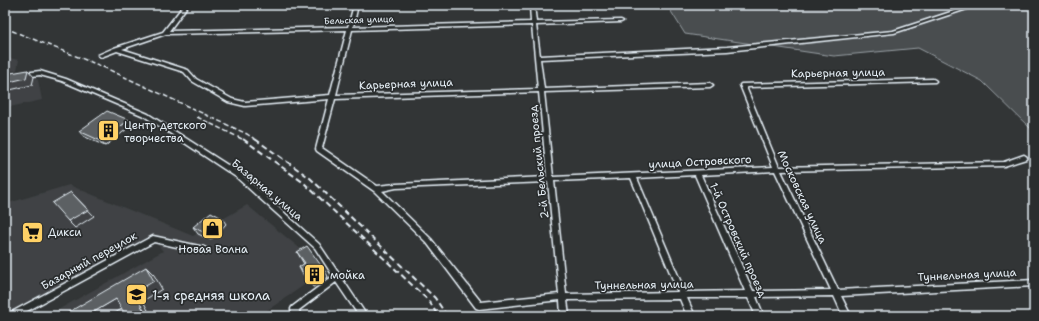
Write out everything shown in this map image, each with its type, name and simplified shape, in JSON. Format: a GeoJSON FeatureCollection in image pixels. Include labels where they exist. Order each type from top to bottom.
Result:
{"type":"FeatureCollection","features":[{"type":"Feature","properties":{"kind":"street"},"geometry":{"type":"LineString","coordinates":[[165,33],[186,5]]}},
{"type":"Feature","properties":{"kind":"street"},"geometry":{"type":"LineString","coordinates":[[333,97],[356,5]]}},
{"type":"Feature","properties":{"kind":"street","name":"2-й Бельский проезд"},"geometry":{"type":"LineString","coordinates":[[532,5],[565,316]]}},
{"type":"Feature","properties":{"kind":"street"},"geometry":{"type":"LineString","coordinates":[[538,58],[727,49],[894,32],[977,5]]}},
{"type":"Feature","properties":{"kind":"street","name":"Бельская улица"},"geometry":{"type":"LineString","coordinates":[[101,55],[165,33],[350,29],[534,22],[621,21]]}},
{"type":"Feature","properties":{"kind":"street","name":"Карьерная улица"},"geometry":{"type":"LineString","coordinates":[[116,49],[186,71],[194,80],[230,101],[245,104],[333,97],[710,85]]}},
{"type":"Feature","properties":{"kind":"street","name":"Базарная улица"},"geometry":{"type":"LineString","coordinates":[[16,76],[40,73],[64,80],[146,115],[238,175],[317,246],[363,316]]}},
{"type":"Feature","properties":{"kind":"street","name":"Карьерная улица"},"geometry":{"type":"LineString","coordinates":[[743,85],[933,81]]}},
{"type":"Feature","properties":{"kind":"street","name":"Московская улица"},"geometry":{"type":"LineString","coordinates":[[743,85],[777,168],[847,316]]}},
{"type":"Feature","properties":{"kind":"street","name":"Туннельная улица"},"geometry":{"type":"LineString","coordinates":[[333,97],[319,149],[376,189],[429,241],[479,306],[564,297],[836,293],[1034,283]]}},
{"type":"Feature","properties":{"kind":"street","name":"улица Островского"},"geometry":{"type":"LineString","coordinates":[[376,189],[396,186],[777,168],[1004,164],[1024,157]]}},
{"type":"Feature","properties":{"kind":"street","name":"1-й Островский проезд"},"geometry":{"type":"LineString","coordinates":[[697,172],[760,316]]}},
{"type":"Feature","properties":{"kind":"street"},"geometry":{"type":"LineString","coordinates":[[633,175],[684,295],[691,316]]}},
{"type":"Feature","properties":{"kind":"street","name":"Базарный переулок"},"geometry":{"type":"LineString","coordinates":[[13,316],[153,239],[204,250]]}},
{"type":"Feature","properties":{"kind":"street"},"geometry":{"type":"LineString","coordinates":[[296,316],[295,309],[337,277]]}},
{"type":"Feature","properties":{"kind":"shaded area"},"geometry":{"type":"Polygon","coordinates":[[[667,5],[1034,5],[1034,132],[982,81],[918,48],[834,56],[685,34],[667,5]]]}},
{"type":"Feature","properties":{"kind":"shaded area"},"geometry":{"type":"Polygon","coordinates":[[[5,57],[19,60],[17,70],[5,73],[5,57]]]}},
{"type":"Feature","properties":{"kind":"shaded area"},"geometry":{"type":"Polygon","coordinates":[[[34,76],[38,80],[42,100],[5,108],[5,82],[34,76]]]}},
{"type":"Feature","properties":{"kind":"shaded area"},"geometry":{"type":"Polygon","coordinates":[[[69,185],[193,236],[247,205],[302,250],[316,277],[259,316],[47,316],[163,251],[153,239],[13,315],[5,294],[5,204],[69,185]]]}},
{"type":"Feature","properties":{"kind":"building"},"geometry":{"type":"Polygon","coordinates":[[[28,70],[26,78],[5,83],[5,74],[28,70]]]}},
{"type":"Feature","properties":{"kind":"building","name":"Центр детского творчества"},"geometry":{"type":"Polygon","coordinates":[[[107,111],[129,120],[101,141],[79,131],[107,111]]]}},
{"type":"Feature","properties":{"kind":"building"},"geometry":{"type":"Polygon","coordinates":[[[71,192],[88,210],[68,221],[52,203],[71,192]]]}},
{"type":"Feature","properties":{"kind":"building"},"geometry":{"type":"Polygon","coordinates":[[[211,212],[222,218],[207,234],[193,227],[211,212]]]}},
{"type":"Feature","properties":{"kind":"building"},"geometry":{"type":"Polygon","coordinates":[[[307,246],[325,271],[310,281],[299,267],[305,263],[297,252],[307,246]]]}},
{"type":"Feature","properties":{"kind":"building"},"geometry":{"type":"Polygon","coordinates":[[[146,267],[154,281],[134,293],[147,316],[126,316],[116,299],[87,316],[62,316],[146,267]]]}},
{"type":"Feature","properties":{"kind":"building"},"geometry":{"type":"Polygon","coordinates":[[[155,312],[157,316],[149,316],[155,312]]]}},
{"type":"Feature","properties":{"kind":"railway"},"geometry":{"type":"LineString","coordinates":[[5,28],[101,66],[247,134],[256,140]]}},
{"type":"Feature","properties":{"kind":"railway"},"geometry":{"type":"LineString","coordinates":[[197,117],[244,140]]}},
{"type":"Feature","properties":{"kind":"railway"},"geometry":{"type":"LineString","coordinates":[[243,139],[304,183],[429,301],[438,316]]}},
{"type":"Feature","properties":{"kind":"railway"},"geometry":{"type":"LineString","coordinates":[[255,139],[310,178],[435,298],[447,316]]}},
{"type":"Feature","properties":{"kind":"place","name":"Центр детского творчества"},"geometry":{"type":"Point","coordinates":[108,131]}},
{"type":"Feature","properties":{"kind":"place","name":"Новая Волна"},"geometry":{"type":"Point","coordinates":[213,229]}},
{"type":"Feature","properties":{"kind":"place","name":"Дикси"},"geometry":{"type":"Point","coordinates":[32,232]}},
{"type":"Feature","properties":{"kind":"place","name":"мойка"},"geometry":{"type":"Point","coordinates":[315,275]}},
{"type":"Feature","properties":{"kind":"place","name":"1-я средняя школа"},"geometry":{"type":"Point","coordinates":[136,295]}}]}
